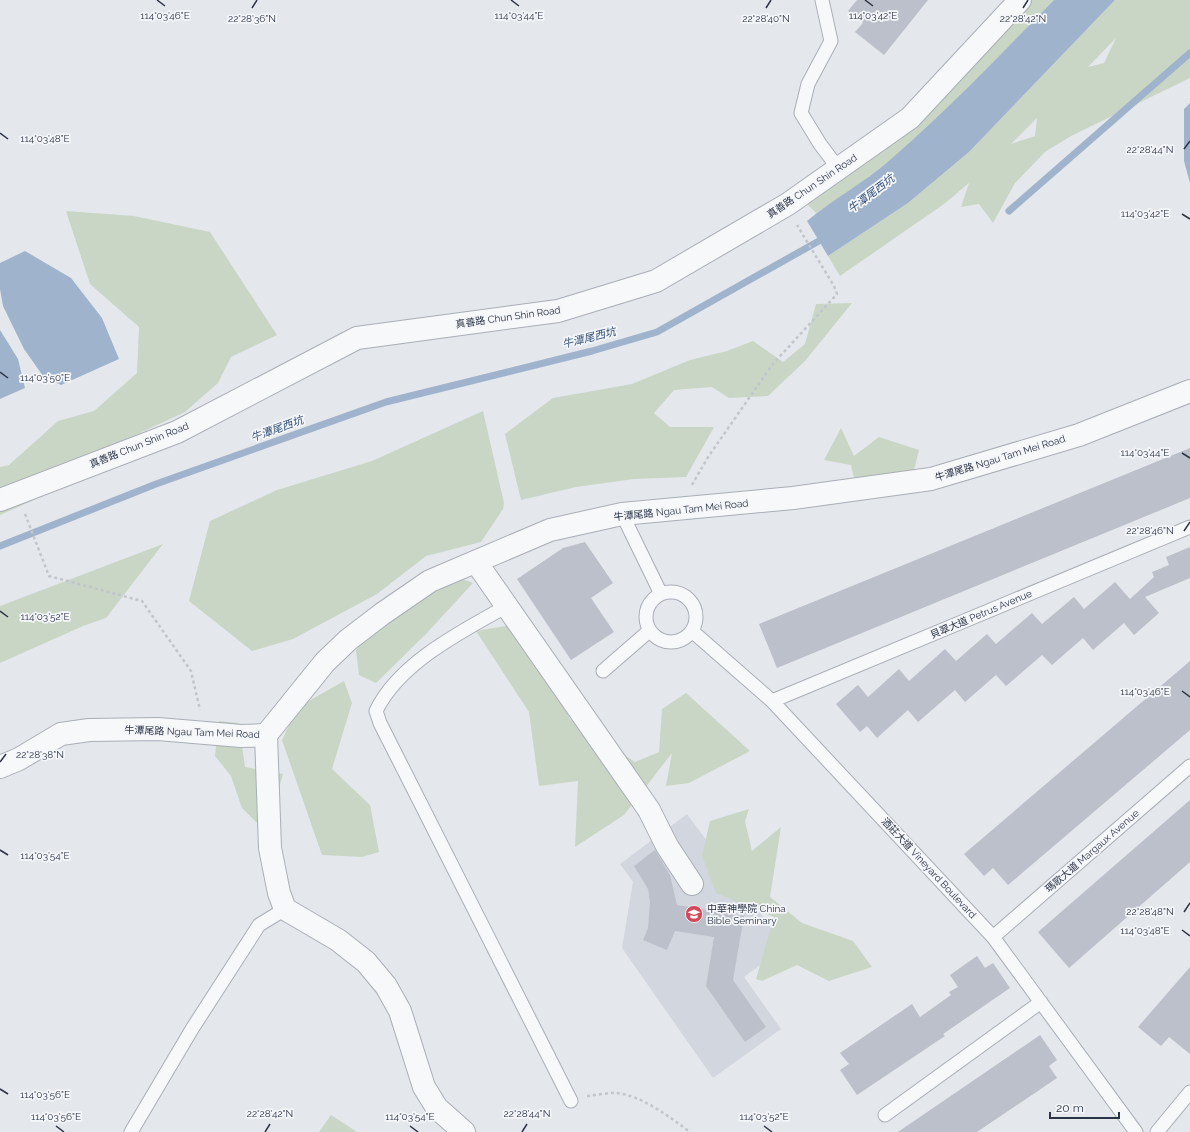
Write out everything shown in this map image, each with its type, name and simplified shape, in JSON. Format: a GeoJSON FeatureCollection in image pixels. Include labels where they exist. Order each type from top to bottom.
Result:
{"type":"FeatureCollection","features":[{"type":"Feature","properties":{"kind":"street","name":"真善路 Chun Shin Road"},"geometry":{"type":"LineString","coordinates":[[0,500],[177,432],[357,338],[558,310],[656,281],[786,206],[910,118],[1020,0]]}},
{"type":"Feature","properties":{"kind":"street","name":"牛潭尾路 Ngau Tam Mei Road"},"geometry":{"type":"LineString","coordinates":[[0,768],[61,734],[97,730],[158,729],[241,736],[266,735],[325,662],[348,640],[430,581],[550,530],[622,514],[793,498],[931,479],[1079,435],[1190,391]]}},
{"type":"Feature","properties":{"kind":"street"},"geometry":{"type":"LineString","coordinates":[[476,562],[649,810],[667,846],[692,884]]}},
{"type":"Feature","properties":{"kind":"street"},"geometry":{"type":"LineString","coordinates":[[266,735],[270,848],[279,893],[285,909],[338,940],[366,962],[386,986],[400,1011],[424,1087],[436,1108],[464,1132]]}},
{"type":"Feature","properties":{"kind":"lane"},"geometry":{"type":"LineString","coordinates":[[822,0],[831,41],[808,84],[801,113],[820,144],[838,168]]}},
{"type":"Feature","properties":{"kind":"lane"},"geometry":{"type":"LineString","coordinates":[[622,514],[661,594]]}},
{"type":"Feature","properties":{"kind":"lane","name":"貝翠大道 Petrus Avenue"},"geometry":{"type":"LineString","coordinates":[[772,701],[1190,527]]}},
{"type":"Feature","properties":{"kind":"lane"},"geometry":{"type":"LineString","coordinates":[[668,591],[676,592],[690,600],[694,607],[696,615],[692,631],[680,640],[672,642],[659,639],[649,631],[646,623],[648,605],[661,594],[668,591]]}},
{"type":"Feature","properties":{"kind":"lane"},"geometry":{"type":"LineString","coordinates":[[506,606],[461,631],[412,666],[382,698],[376,711],[383,730],[570,1099]]}},
{"type":"Feature","properties":{"kind":"lane"},"geometry":{"type":"LineString","coordinates":[[604,671],[649,631]]}},
{"type":"Feature","properties":{"kind":"lane","name":"酒莊大道 Vineyard Boulevard"},"geometry":{"type":"LineString","coordinates":[[692,631],[772,701],[993,937],[1136,1132]]}},
{"type":"Feature","properties":{"kind":"lane","name":"瑪歌大道 Margaux Avenue"},"geometry":{"type":"LineString","coordinates":[[993,937],[1190,766]]}},
{"type":"Feature","properties":{"kind":"lane"},"geometry":{"type":"LineString","coordinates":[[132,1132],[192,1028],[259,925],[285,909]]}},
{"type":"Feature","properties":{"kind":"lane"},"geometry":{"type":"LineString","coordinates":[[885,1115],[1041,1002]]}},
{"type":"Feature","properties":{"kind":"lane"},"geometry":{"type":"LineString","coordinates":[[1157,1132],[1190,1092]]}},
{"type":"Feature","properties":{"kind":"path"},"geometry":{"type":"LineString","coordinates":[[688,508],[688,492],[708,457],[772,364],[837,294],[834,286],[786,206]]}},
{"type":"Feature","properties":{"kind":"path"},"geometry":{"type":"LineString","coordinates":[[25,513],[49,576],[142,602],[191,672],[204,732]]}},
{"type":"Feature","properties":{"kind":"path"},"geometry":{"type":"LineString","coordinates":[[570,1099],[616,1093],[634,1098],[665,1113],[690,1132]]}},
{"type":"Feature","properties":{"kind":"shaded area","name":"中華神學院 China Bible Seminary"},"geometry":{"type":"Polygon","coordinates":[[[687,814],[785,947],[744,977],[781,1029],[713,1078],[622,948],[633,882],[620,864],[687,814]]]}},
{"type":"Feature","properties":{"kind":"green space"},"geometry":{"type":"Polygon","coordinates":[[[1028,0],[1054,0],[999,58],[912,141],[882,167],[850,191],[816,213],[804,201],[1028,0]]]}},
{"type":"Feature","properties":{"kind":"green space"},"geometry":{"type":"Polygon","coordinates":[[[1115,0],[1190,0],[1190,78],[1071,136],[1045,152],[1015,183],[993,223],[979,204],[961,207],[969,183],[944,204],[840,276],[828,256],[908,203],[969,152],[1115,0]],[[1116,38],[1088,67],[1104,63],[1116,38]],[[1037,118],[1011,144],[1035,136],[1037,118]]]}},
{"type":"Feature","properties":{"kind":"green space"},"geometry":{"type":"Polygon","coordinates":[[[66,211],[134,216],[210,232],[277,335],[231,357],[218,383],[185,412],[116,444],[72,483],[0,515],[0,467],[9,465],[58,421],[94,411],[137,373],[139,327],[90,284],[66,211]]]}},
{"type":"Feature","properties":{"kind":"green space"},"geometry":{"type":"Polygon","coordinates":[[[852,303],[805,361],[768,396],[729,398],[712,387],[674,390],[654,413],[670,427],[714,427],[686,477],[634,479],[576,487],[521,500],[505,434],[553,398],[632,384],[690,360],[727,351],[753,341],[783,362],[805,344],[816,304],[852,303]]]}},
{"type":"Feature","properties":{"kind":"green space"},"geometry":{"type":"Polygon","coordinates":[[[483,411],[504,503],[503,509],[481,542],[426,556],[377,594],[293,639],[252,651],[189,601],[210,521],[277,490],[372,461],[483,411]]]}},
{"type":"Feature","properties":{"kind":"green space"},"geometry":{"type":"Polygon","coordinates":[[[841,428],[854,456],[879,437],[919,450],[914,470],[855,482],[851,465],[824,460],[841,428]]]}},
{"type":"Feature","properties":{"kind":"green space"},"geometry":{"type":"Polygon","coordinates":[[[163,544],[106,618],[83,626],[0,663],[0,606],[163,544]]]}},
{"type":"Feature","properties":{"kind":"green space"},"geometry":{"type":"Polygon","coordinates":[[[456,577],[473,583],[426,634],[376,683],[359,675],[356,650],[406,586],[456,577]]]}},
{"type":"Feature","properties":{"kind":"green space"},"geometry":{"type":"Polygon","coordinates":[[[530,622],[570,719],[635,762],[659,752],[662,709],[686,693],[750,751],[689,783],[666,786],[672,753],[624,815],[575,847],[578,781],[539,786],[529,712],[476,631],[530,622]]]}},
{"type":"Feature","properties":{"kind":"green space"},"geometry":{"type":"Polygon","coordinates":[[[344,681],[352,703],[332,769],[370,805],[379,852],[362,857],[322,855],[282,740],[298,707],[344,681]]]}},
{"type":"Feature","properties":{"kind":"green space"},"geometry":{"type":"Polygon","coordinates":[[[219,721],[239,723],[245,767],[283,774],[266,832],[242,808],[231,776],[215,756],[219,721]]]}},
{"type":"Feature","properties":{"kind":"green space"},"geometry":{"type":"Polygon","coordinates":[[[749,809],[745,821],[752,851],[781,827],[770,897],[802,923],[853,941],[872,967],[829,981],[797,965],[762,981],[756,979],[774,917],[716,893],[702,856],[710,821],[749,809]]]}},
{"type":"Feature","properties":{"kind":"green space"},"geometry":{"type":"Polygon","coordinates":[[[331,1115],[357,1132],[319,1132],[331,1115]]]}},
{"type":"Feature","properties":{"kind":"water"},"geometry":{"type":"Polygon","coordinates":[[[1054,0],[1115,0],[969,152],[908,203],[828,256],[807,221],[880,168],[911,141],[974,82],[1054,0]]]}},
{"type":"Feature","properties":{"kind":"water"},"geometry":{"type":"Polygon","coordinates":[[[1190,103],[1190,183],[1184,161],[1184,109],[1190,103]]]}},
{"type":"Feature","properties":{"kind":"water"},"geometry":{"type":"Polygon","coordinates":[[[25,251],[71,278],[102,318],[119,359],[61,385],[43,376],[24,349],[3,306],[0,289],[0,263],[25,251]]]}},
{"type":"Feature","properties":{"kind":"water"},"geometry":{"type":"Polygon","coordinates":[[[0,330],[18,359],[25,388],[0,399],[0,330]]]}},
{"type":"Feature","properties":{"kind":"building"},"geometry":{"type":"Polygon","coordinates":[[[857,0],[928,0],[884,55],[855,32],[863,23],[848,11],[857,0]]]}},
{"type":"Feature","properties":{"kind":"building"},"geometry":{"type":"Polygon","coordinates":[[[1190,448],[1190,498],[777,668],[759,624],[1190,448]]]}},
{"type":"Feature","properties":{"kind":"building"},"geometry":{"type":"Polygon","coordinates":[[[585,542],[613,583],[591,598],[614,632],[571,660],[517,579],[563,548],[585,542]]]}},
{"type":"Feature","properties":{"kind":"building"},"geometry":{"type":"Polygon","coordinates":[[[1190,547],[1190,578],[1145,597],[1159,613],[1134,635],[1124,623],[1093,650],[1083,638],[1052,665],[1042,655],[1006,686],[996,675],[965,702],[955,690],[918,722],[908,710],[877,738],[867,726],[860,732],[836,704],[858,685],[868,697],[899,669],[909,681],[945,649],[956,661],[987,634],[996,644],[1032,613],[1042,624],[1074,597],[1084,609],[1115,582],[1130,599],[1154,577],[1152,572],[1169,565],[1166,557],[1190,547]]]}},
{"type":"Feature","properties":{"kind":"building"},"geometry":{"type":"Polygon","coordinates":[[[1190,661],[1190,730],[1008,885],[993,868],[984,876],[964,854],[1190,661]]]}},
{"type":"Feature","properties":{"kind":"building"},"geometry":{"type":"Polygon","coordinates":[[[1190,800],[1190,862],[1069,968],[1038,932],[1190,800]]]}},
{"type":"Feature","properties":{"kind":"building"},"geometry":{"type":"Polygon","coordinates":[[[655,850],[670,875],[677,905],[744,916],[733,980],[766,1027],[745,1042],[706,986],[714,937],[675,931],[667,950],[643,940],[648,928],[650,902],[648,889],[634,866],[655,850]]]}},
{"type":"Feature","properties":{"kind":"building"},"geometry":{"type":"Polygon","coordinates":[[[977,956],[985,968],[993,963],[1010,988],[943,1034],[945,1036],[857,1095],[840,1070],[849,1064],[840,1053],[912,1004],[920,1017],[951,995],[949,992],[958,987],[950,975],[977,956]]]}},
{"type":"Feature","properties":{"kind":"building"},"geometry":{"type":"Polygon","coordinates":[[[1190,967],[1190,1054],[1169,1037],[1161,1046],[1138,1027],[1190,967]]]}},
{"type":"Feature","properties":{"kind":"building"},"geometry":{"type":"Polygon","coordinates":[[[1040,1035],[1057,1060],[1049,1066],[1057,1078],[977,1132],[898,1132],[1040,1035]]]}},
{"type":"Feature","properties":{"kind":"waterway"},"geometry":{"type":"LineString","coordinates":[[1009,211],[1190,53]]}},
{"type":"Feature","properties":{"kind":"waterway","name":"牛潭尾西坑"},"geometry":{"type":"LineString","coordinates":[[0,546],[156,484],[386,402],[592,351],[657,332],[826,237]]}},
{"type":"Feature","properties":{"kind":"place","name":"中華神學院 China Bible Seminary"},"geometry":{"type":"Point","coordinates":[694,914]}}]}
